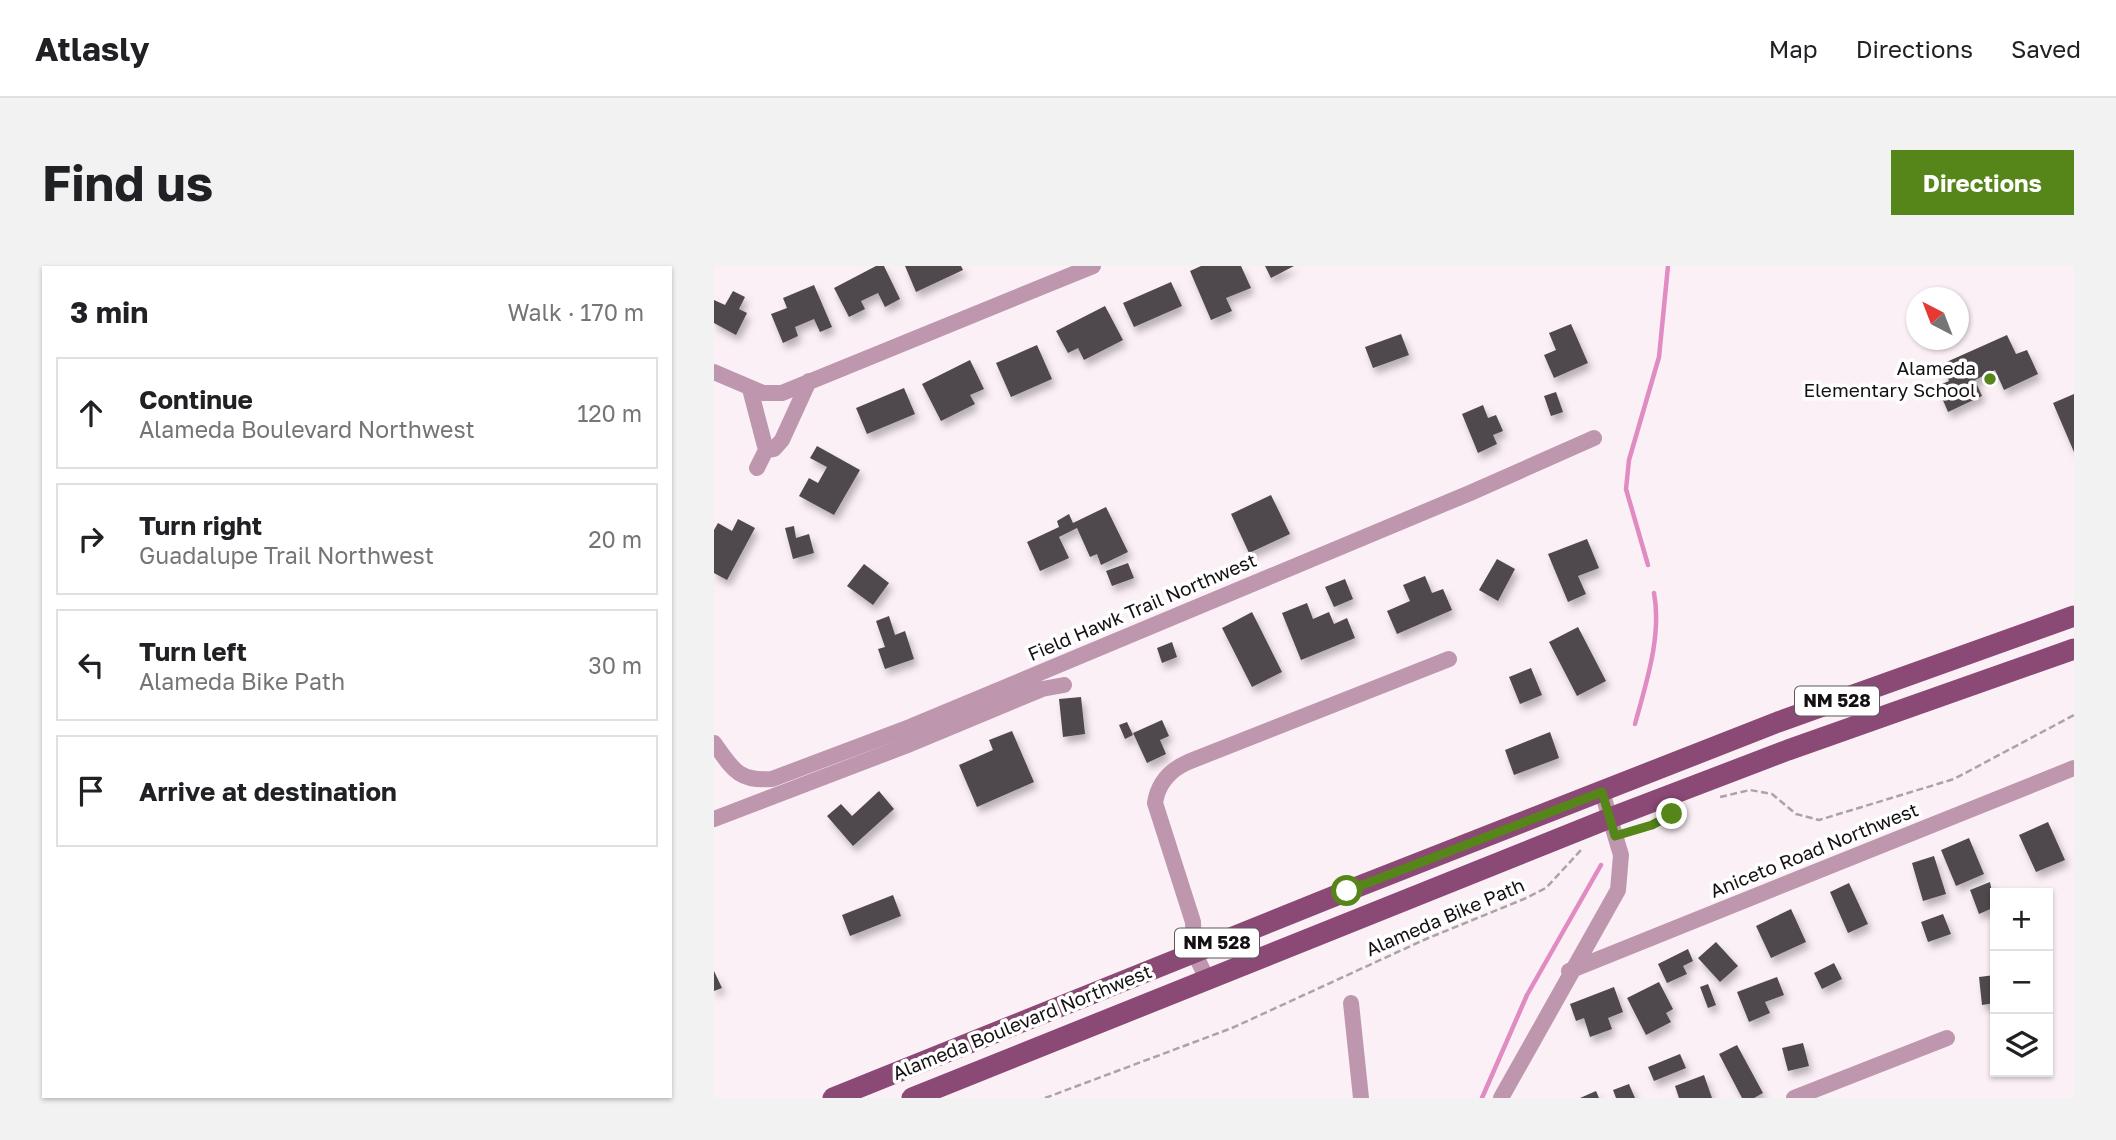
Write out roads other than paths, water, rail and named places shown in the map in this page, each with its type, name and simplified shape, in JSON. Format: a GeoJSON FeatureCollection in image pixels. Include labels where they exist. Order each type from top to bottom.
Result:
{"type":"FeatureCollection","features":[{"type":"Feature","properties":{"kind":"main road","name":"Alameda Boulevard Northwest"},"geometry":{"type":"LineString","coordinates":[[833,1098],[1194,952],[1778,722],[2074,616]]}},
{"type":"Feature","properties":{"kind":"main road","name":"Alameda Boulevard Northwest"},"geometry":{"type":"LineString","coordinates":[[912,1098],[1207,979],[1613,827],[1788,750],[2074,649]]}},
{"type":"Feature","properties":{"kind":"street"},"geometry":{"type":"LineString","coordinates":[[714,372],[763,393],[782,393],[1093,266]]}},
{"type":"Feature","properties":{"kind":"street"},"geometry":{"type":"LineString","coordinates":[[766,450],[774,449],[782,440],[809,381]]}},
{"type":"Feature","properties":{"kind":"street"},"geometry":{"type":"LineString","coordinates":[[750,388],[766,450],[757,468]]}},
{"type":"Feature","properties":{"kind":"street","name":"Field Hawk Trail Northwest"},"geometry":{"type":"LineString","coordinates":[[714,743],[738,774],[749,780],[772,779],[910,727],[1471,493],[1594,438]]}},
{"type":"Feature","properties":{"kind":"street"},"geometry":{"type":"LineString","coordinates":[[1207,979],[1194,952],[1193,922],[1154,803],[1157,790],[1174,768],[1449,659]]}},
{"type":"Feature","properties":{"kind":"street"},"geometry":{"type":"LineString","coordinates":[[714,819],[905,746],[1042,689],[1064,685]]}},
{"type":"Feature","properties":{"kind":"street","name":"Aniceto Road Northwest"},"geometry":{"type":"LineString","coordinates":[[1569,971],[2074,768]]}},
{"type":"Feature","properties":{"kind":"street"},"geometry":{"type":"LineString","coordinates":[[1501,1098],[1569,971],[1618,890],[1621,855],[1602,792]]}},
{"type":"Feature","properties":{"kind":"street"},"geometry":{"type":"LineString","coordinates":[[1351,1003],[1361,1098]]}},
{"type":"Feature","properties":{"kind":"street"},"geometry":{"type":"LineString","coordinates":[[1794,1098],[1947,1038]]}},
{"type":"Feature","properties":{"kind":"waterway"},"geometry":{"type":"LineString","coordinates":[[1648,565],[1626,489],[1629,460],[1659,357],[1668,266]]}},
{"type":"Feature","properties":{"kind":"waterway"},"geometry":{"type":"LineString","coordinates":[[1635,724],[1654,643],[1654,593]]}},
{"type":"Feature","properties":{"kind":"waterway"},"geometry":{"type":"LineString","coordinates":[[1482,1098],[1527,995],[1601,865]]}},
{"type":"Feature","properties":{"kind":"place","name":"Alameda Elementary School"},"geometry":{"type":"Point","coordinates":[1990,379]}}]}
